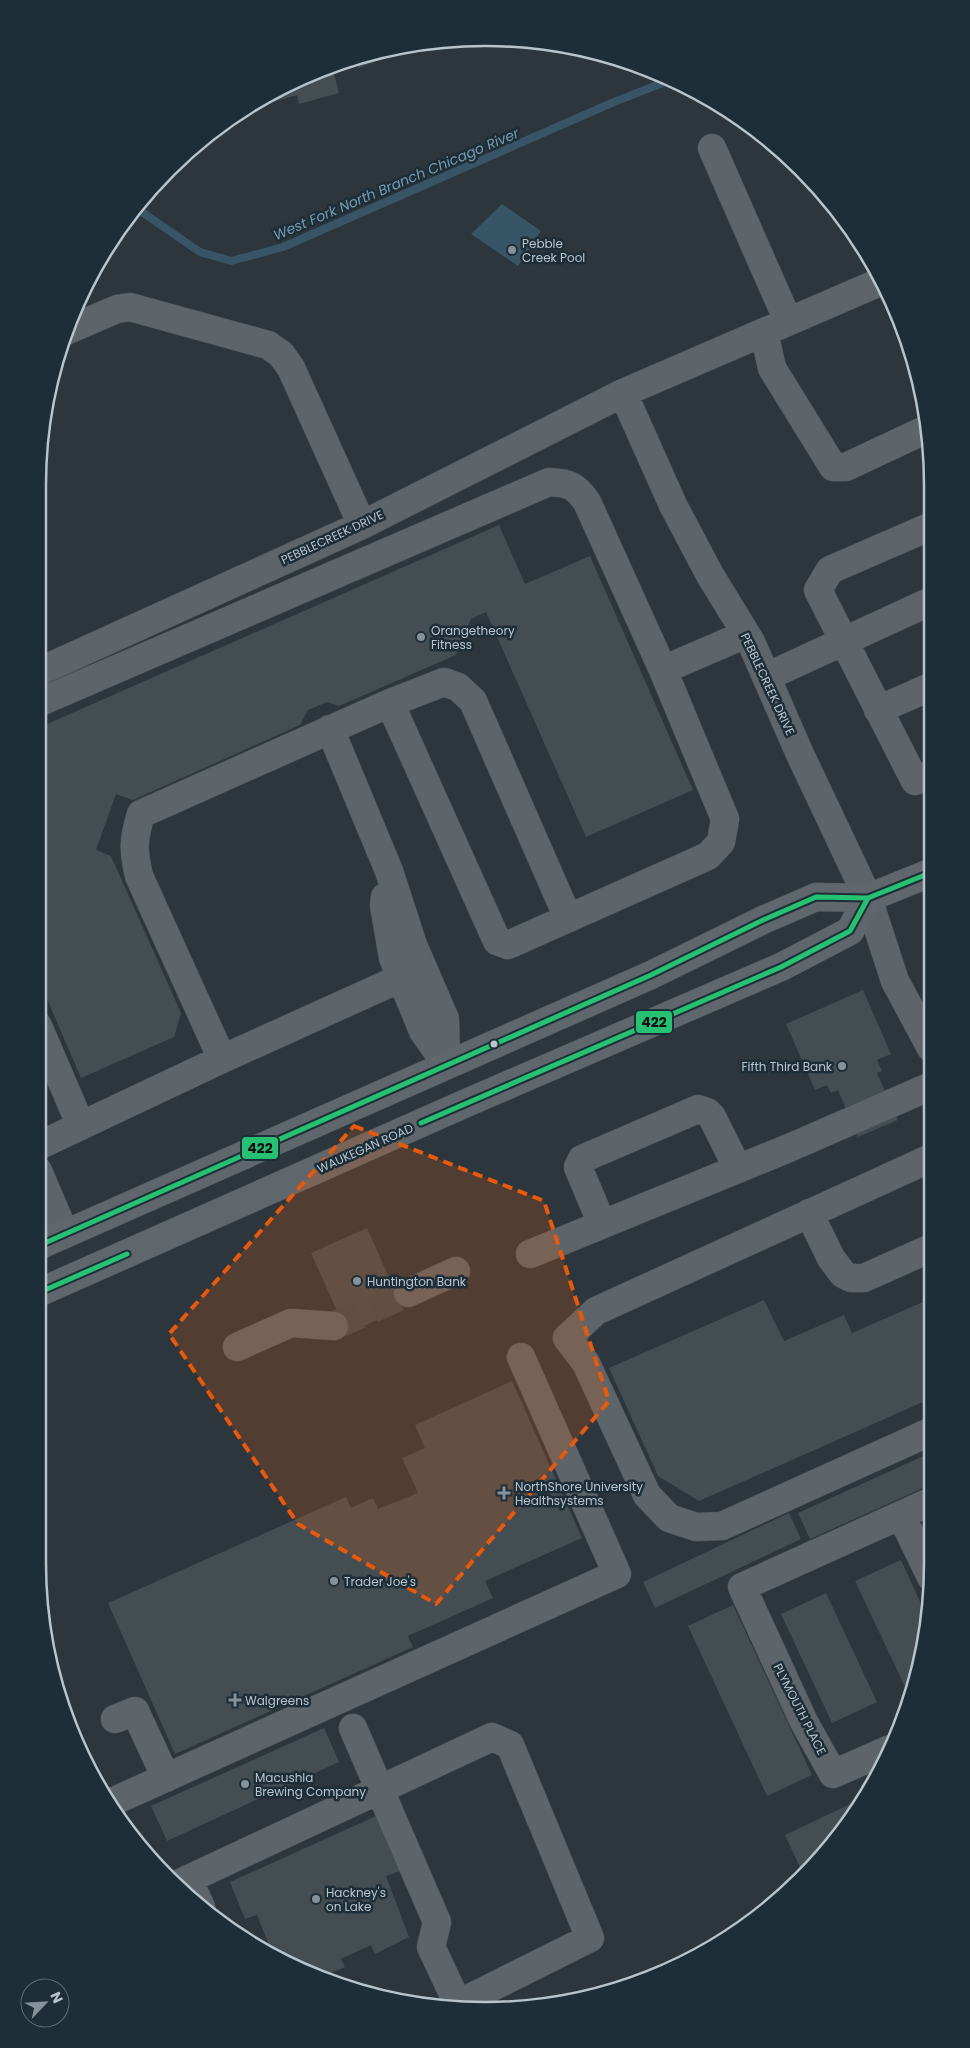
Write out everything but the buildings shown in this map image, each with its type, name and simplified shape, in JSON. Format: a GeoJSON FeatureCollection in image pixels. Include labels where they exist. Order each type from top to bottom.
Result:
{"type":"FeatureCollection","features":[{"type":"Feature","properties":{"kind":"main road"},"geometry":{"type":"LineString","coordinates":[[46,1242],[651,974],[763,920],[816,897],[868,898],[924,875]]}},
{"type":"Feature","properties":{"kind":"main road","name":"WAUKEGAN ROAD"},"geometry":{"type":"LineString","coordinates":[[46,1289],[437,1116],[780,967],[850,931],[868,898]]}},
{"type":"Feature","properties":{"kind":"street"},"geometry":{"type":"LineString","coordinates":[[712,148],[776,326],[772,368],[833,467],[846,467],[920,432]]}},
{"type":"Feature","properties":{"kind":"street","name":"PEBBLECREEK DRIVE"},"geometry":{"type":"LineString","coordinates":[[46,668],[362,525],[623,393],[875,284]]}},
{"type":"Feature","properties":{"kind":"street"},"geometry":{"type":"LineString","coordinates":[[76,327],[117,309],[130,307],[268,345],[281,354],[291,368],[362,525]]}},
{"type":"Feature","properties":{"kind":"street","name":"PEBBLECREEK DRIVE"},"geometry":{"type":"LineString","coordinates":[[623,393],[673,505],[710,575],[746,634],[868,898],[895,981],[924,1035]]}},
{"type":"Feature","properties":{"kind":"street"},"geometry":{"type":"LineString","coordinates":[[46,700],[549,482],[567,483],[579,491],[587,502],[663,670],[725,819],[721,842],[708,856],[508,945],[497,941],[390,703]]}},
{"type":"Feature","properties":{"kind":"street"},"geometry":{"type":"LineString","coordinates":[[924,529],[830,570],[818,590],[915,781],[924,777]]}},
{"type":"Feature","properties":{"kind":"street"},"geometry":{"type":"LineString","coordinates":[[766,677],[924,604]]}},
{"type":"Feature","properties":{"kind":"street"},"geometry":{"type":"LineString","coordinates":[[663,670],[746,634]]}},
{"type":"Feature","properties":{"kind":"street"},"geometry":{"type":"LineString","coordinates":[[222,1060],[139,876],[133,851],[136,829],[141,814],[390,703],[444,682],[458,687],[473,701],[568,918]]}},
{"type":"Feature","properties":{"kind":"street"},"geometry":{"type":"LineString","coordinates":[[878,710],[924,690]]}},
{"type":"Feature","properties":{"kind":"street"},"geometry":{"type":"LineString","coordinates":[[330,729],[389,871],[413,945],[445,1019],[446,1064]]}},
{"type":"Feature","properties":{"kind":"street"},"geometry":{"type":"LineString","coordinates":[[389,871],[384,905],[393,958],[423,1031],[446,1064]]}},
{"type":"Feature","properties":{"kind":"street"},"geometry":{"type":"LineString","coordinates":[[46,1142],[401,978]]}},
{"type":"Feature","properties":{"kind":"street"},"geometry":{"type":"LineString","coordinates":[[46,1045],[81,1126]]}},
{"type":"Feature","properties":{"kind":"street"},"geometry":{"type":"LineString","coordinates":[[530,1254],[789,1148],[924,1089]]}},
{"type":"Feature","properties":{"kind":"street"},"geometry":{"type":"LineString","coordinates":[[602,1224],[578,1167],[582,1159],[698,1109],[707,1112],[712,1117],[738,1169]]}},
{"type":"Feature","properties":{"kind":"street"},"geometry":{"type":"LineString","coordinates":[[924,1161],[596,1311],[566,1338],[586,1363],[647,1495],[669,1518],[696,1527],[722,1526],[924,1434]]}},
{"type":"Feature","properties":{"kind":"street"},"geometry":{"type":"LineString","coordinates":[[46,1190],[65,1234]]}},
{"type":"Feature","properties":{"kind":"street"},"geometry":{"type":"LineString","coordinates":[[810,1213],[831,1258],[843,1274],[851,1278],[864,1278],[924,1251]]}},
{"type":"Feature","properties":{"kind":"street"},"geometry":{"type":"LineString","coordinates":[[408,1293],[456,1271]]}},
{"type":"Feature","properties":{"kind":"street"},"geometry":{"type":"LineString","coordinates":[[237,1347],[291,1323],[334,1326]]}},
{"type":"Feature","properties":{"kind":"street"},"geometry":{"type":"LineString","coordinates":[[116,1800],[617,1574],[521,1357]]}},
{"type":"Feature","properties":{"kind":"street"},"geometry":{"type":"LineString","coordinates":[[924,1505],[901,1515],[924,1563]]}},
{"type":"Feature","properties":{"kind":"street","name":"PLYMOUTH PLACE"},"geometry":{"type":"LineString","coordinates":[[881,1753],[833,1774],[804,1722],[742,1587],[901,1515]]}},
{"type":"Feature","properties":{"kind":"street"},"geometry":{"type":"LineString","coordinates":[[115,1719],[135,1711],[166,1778]]}},
{"type":"Feature","properties":{"kind":"street"},"geometry":{"type":"LineString","coordinates":[[353,1728],[437,1922],[432,1947],[457,2001]]}},
{"type":"Feature","properties":{"kind":"street"},"geometry":{"type":"LineString","coordinates":[[184,1881],[492,1737],[510,1744],[590,1938],[463,2001]]}},
{"type":"Feature","properties":{"kind":"highlighted area"},"geometry":{"type":"Polygon","coordinates":[[[354,1126],[544,1201],[609,1401],[436,1604],[298,1524],[169,1334],[354,1126]]]}},
{"type":"Feature","properties":{"kind":"water","name":"Pebble Creek Pool"},"geometry":{"type":"Polygon","coordinates":[[[502,204],[541,231],[518,266],[471,234],[502,204]]]}},
{"type":"Feature","properties":{"kind":"waterway","name":"West Fork North Branch Chicago River"},"geometry":{"type":"LineString","coordinates":[[142,212],[200,252],[231,261],[283,247],[614,102],[661,83]]}},
{"type":"Feature","properties":{"kind":"tunnel"},"geometry":{"type":"LineString","coordinates":[[334,1326],[408,1293]]}},
{"type":"Feature","properties":{"kind":"transit line","name":"422"},"geometry":{"type":"LineString","coordinates":[[46,1242],[651,975],[763,920],[816,897],[868,898],[924,875]]}},
{"type":"Feature","properties":{"kind":"transit line","name":"422"},"geometry":{"type":"LineString","coordinates":[[421,1123],[781,967],[850,931],[868,898]]}},
{"type":"Feature","properties":{"kind":"transit line","name":"422"},"geometry":{"type":"LineString","coordinates":[[46,1289],[127,1254]]}},
{"type":"Feature","properties":{"kind":"place","name":"Pebble Creek Pool"},"geometry":{"type":"Point","coordinates":[512,250]}},
{"type":"Feature","properties":{"kind":"place","name":"Orangetheory Fitness"},"geometry":{"type":"Point","coordinates":[421,637]}},
{"type":"Feature","properties":{"kind":"place","name":"Fifth Third Bank"},"geometry":{"type":"Point","coordinates":[842,1066]}},
{"type":"Feature","properties":{"kind":"place","name":"Huntington Bank"},"geometry":{"type":"Point","coordinates":[357,1281]}},
{"type":"Feature","properties":{"kind":"place","name":"NorthShore University Healthsystems"},"geometry":{"type":"Point","coordinates":[504,1493]}},
{"type":"Feature","properties":{"kind":"place","name":"Trader Joe's"},"geometry":{"type":"Point","coordinates":[334,1581]}},
{"type":"Feature","properties":{"kind":"place","name":"Walgreens"},"geometry":{"type":"Point","coordinates":[235,1700]}},
{"type":"Feature","properties":{"kind":"place","name":"Macushla Brewing Company"},"geometry":{"type":"Point","coordinates":[245,1784]}},
{"type":"Feature","properties":{"kind":"place","name":"Hackney's on Lake"},"geometry":{"type":"Point","coordinates":[316,1899]}}]}
